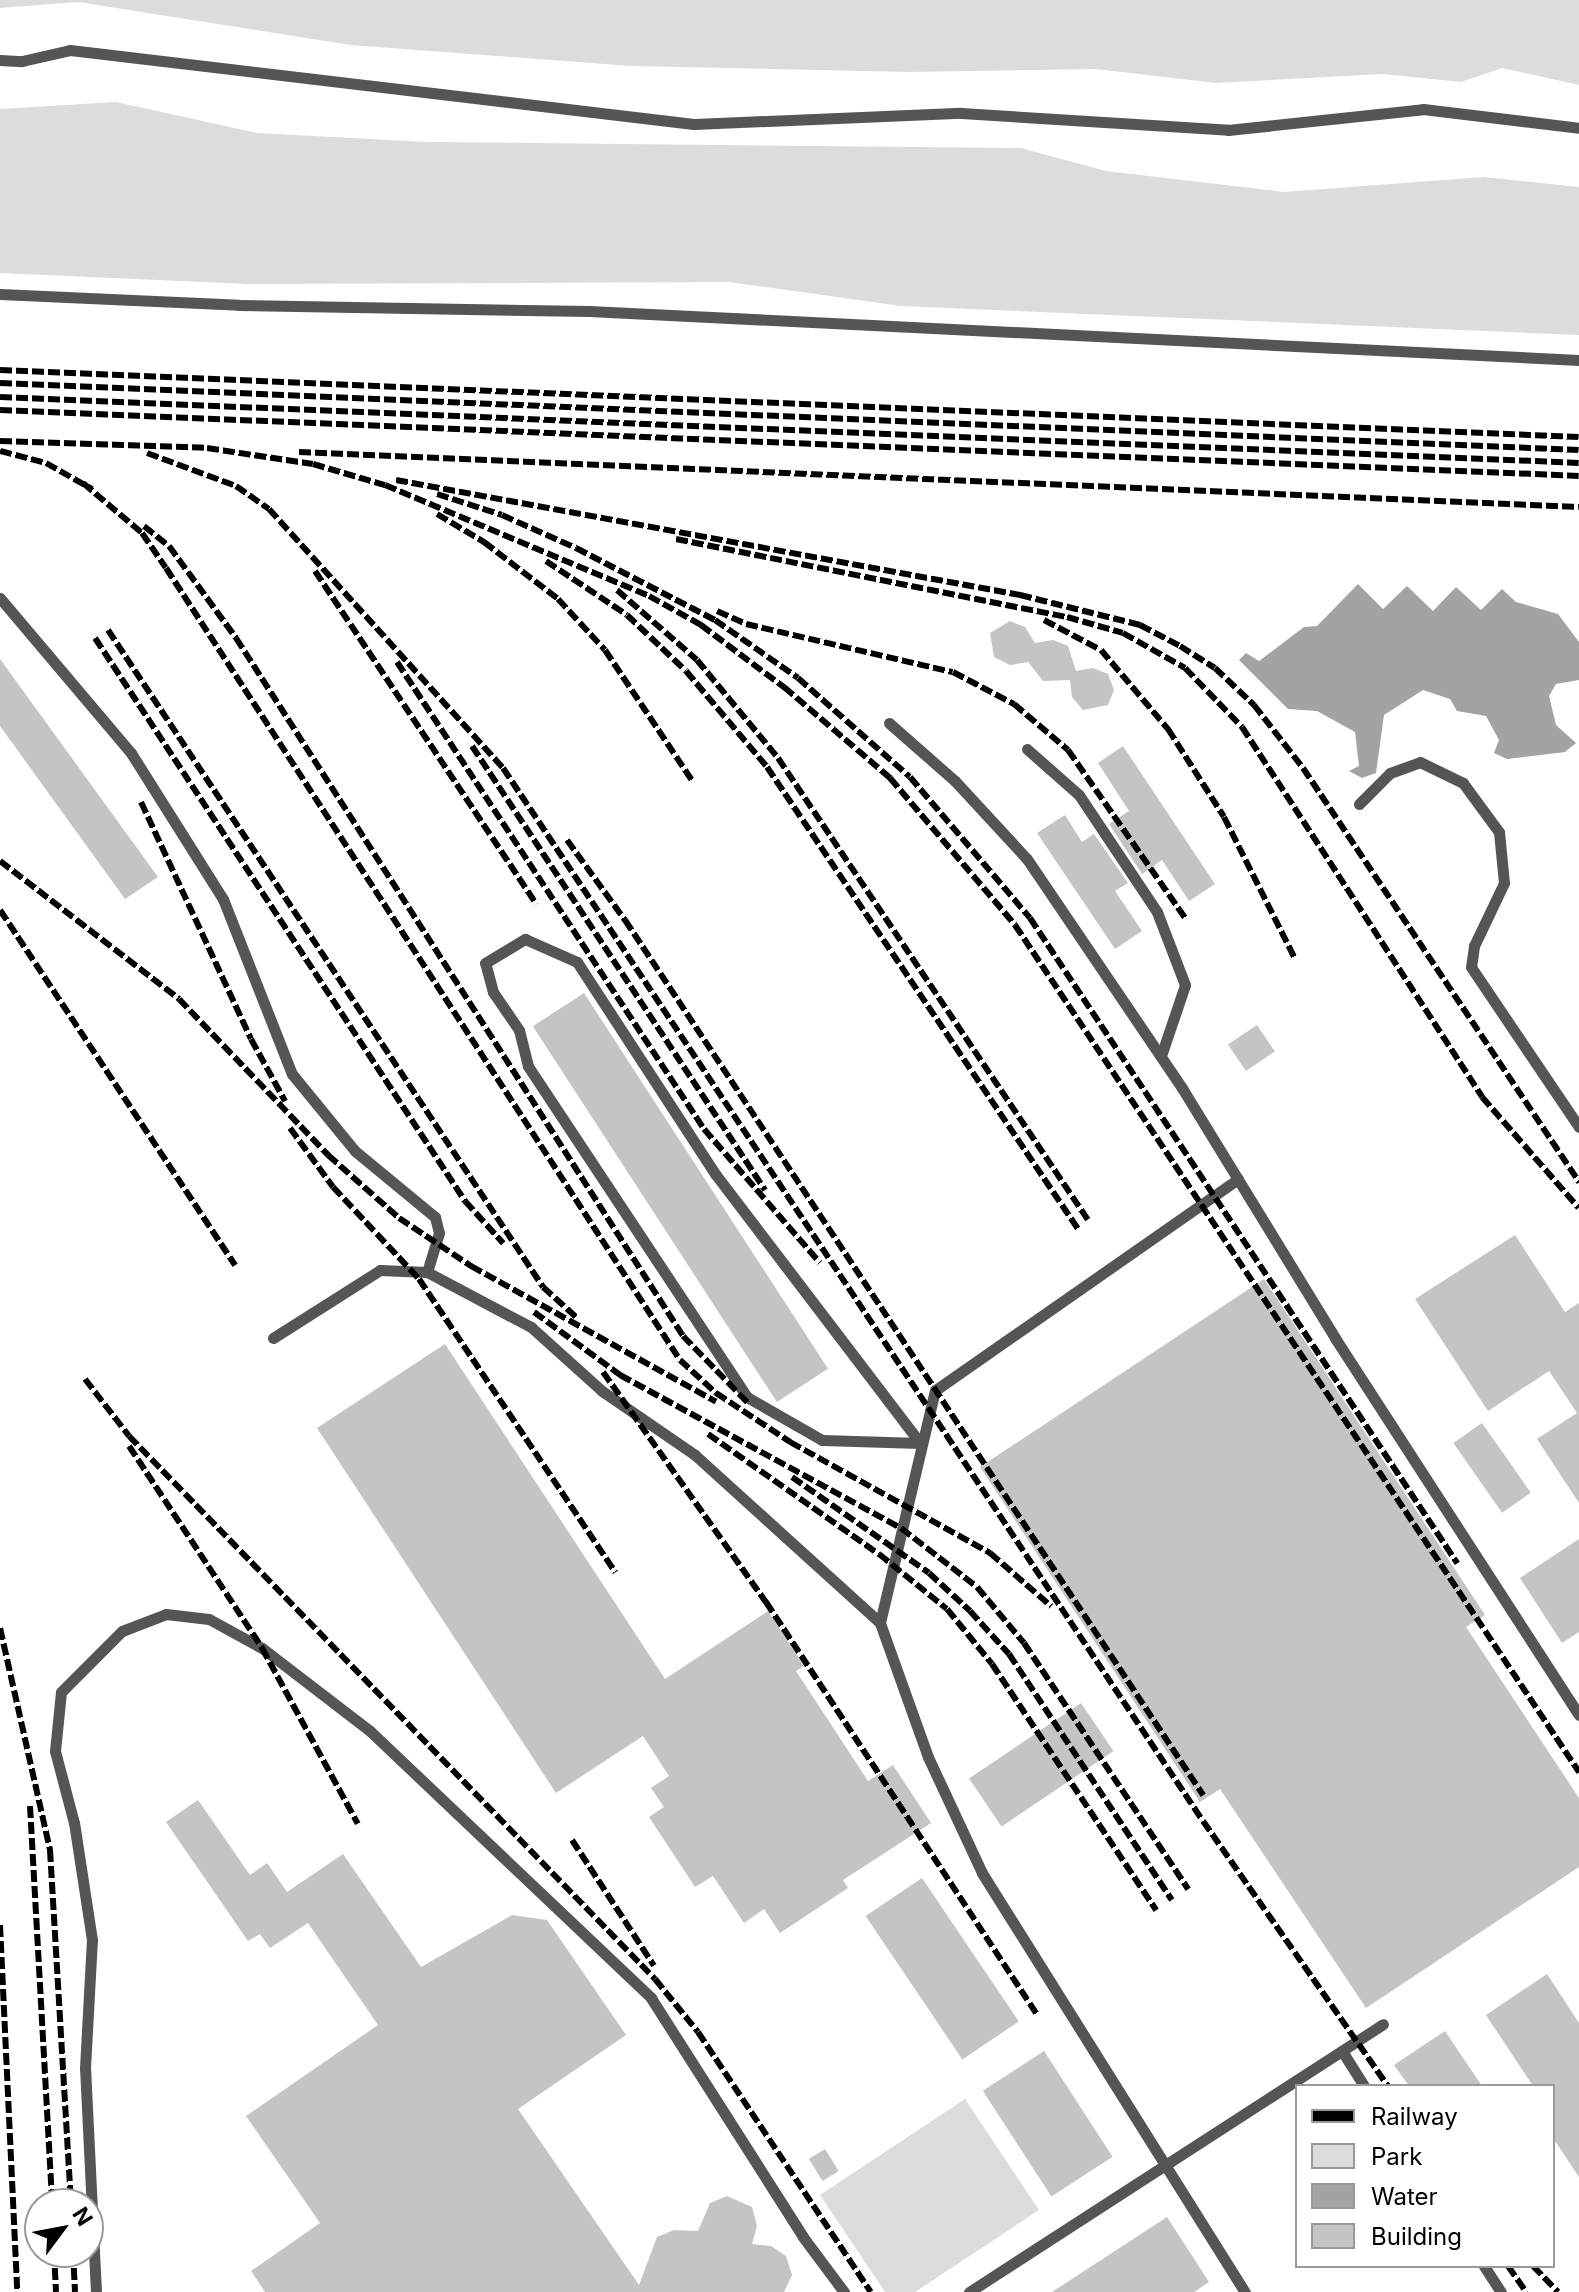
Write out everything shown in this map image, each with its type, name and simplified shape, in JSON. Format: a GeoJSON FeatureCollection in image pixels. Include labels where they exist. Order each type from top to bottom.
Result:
{"type":"FeatureCollection","features":[{"type":"Feature","properties":{"kind":"lane"},"geometry":{"type":"LineString","coordinates":[[0,60],[22,61],[70,50],[694,124],[961,113],[1228,130],[1423,109],[1579,128]]}},
{"type":"Feature","properties":{"kind":"lane"},"geometry":{"type":"LineString","coordinates":[[0,294],[239,305],[589,311],[1579,360]]}},
{"type":"Feature","properties":{"kind":"lane"},"geometry":{"type":"LineString","coordinates":[[0,598],[131,753],[223,899],[292,1074],[355,1151],[435,1217],[439,1233],[427,1272]]}},
{"type":"Feature","properties":{"kind":"lane"},"geometry":{"type":"LineString","coordinates":[[889,723],[955,781],[1027,859],[1161,1056],[1579,1715]]}},
{"type":"Feature","properties":{"kind":"lane"},"geometry":{"type":"LineString","coordinates":[[1027,749],[1079,795],[1157,912],[1185,985],[1161,1056]]}},
{"type":"Feature","properties":{"kind":"lane"},"geometry":{"type":"LineString","coordinates":[[1359,804],[1390,773],[1420,762],[1463,783],[1499,832],[1504,883],[1474,946],[1471,967],[1579,1127]]}},
{"type":"Feature","properties":{"kind":"lane"},"geometry":{"type":"LineString","coordinates":[[525,939],[577,962],[716,1175],[920,1443],[822,1440],[747,1397],[528,1066],[519,1030],[493,992],[485,963],[525,939]]}},
{"type":"Feature","properties":{"kind":"lane"},"geometry":{"type":"LineString","coordinates":[[880,1623],[920,1443],[935,1390],[1238,1179]]}},
{"type":"Feature","properties":{"kind":"lane"},"geometry":{"type":"LineString","coordinates":[[273,1338],[380,1270],[427,1272],[531,1327],[602,1391],[695,1455],[880,1623],[928,1757],[982,1873],[1245,2292]]}},
{"type":"Feature","properties":{"kind":"lane"},"geometry":{"type":"LineString","coordinates":[[96,2292],[85,2068],[92,1940],[74,1823],[55,1751],[61,1692],[122,1631],[166,1614],[209,1619],[262,1648],[370,1731],[651,1998],[803,2237],[844,2292]]}},
{"type":"Feature","properties":{"kind":"lane"},"geometry":{"type":"LineString","coordinates":[[969,2292],[1383,2024]]}},
{"type":"Feature","properties":{"kind":"lane"},"geometry":{"type":"LineString","coordinates":[[1342,2051],[1363,2084]]}},
{"type":"Feature","properties":{"kind":"lane"},"geometry":{"type":"LineString","coordinates":[[1485,2268],[1501,2292]]}},
{"type":"Feature","properties":{"kind":"green space"},"geometry":{"type":"Polygon","coordinates":[[[0,0],[1579,0],[1579,85],[1502,68],[1461,82],[1383,74],[1216,83],[1096,69],[909,72],[631,66],[351,45],[78,2],[0,8],[0,0]]]}},
{"type":"Feature","properties":{"kind":"green space"},"geometry":{"type":"Polygon","coordinates":[[[116,102],[257,133],[427,142],[1021,148],[1106,171],[1284,192],[1484,177],[1579,187],[1579,335],[901,306],[729,282],[248,284],[0,273],[0,109],[116,102]]]}},
{"type":"Feature","properties":{"kind":"green space"},"geometry":{"type":"Polygon","coordinates":[[[965,2099],[1039,2210],[915,2292],[885,2292],[820,2195],[965,2099]]]}},
{"type":"Feature","properties":{"kind":"water"},"geometry":{"type":"Polygon","coordinates":[[[1358,584],[1383,609],[1407,586],[1433,611],[1456,587],[1481,610],[1502,589],[1516,602],[1558,614],[1579,642],[1579,680],[1556,684],[1549,696],[1556,725],[1576,743],[1565,752],[1507,759],[1494,753],[1499,740],[1486,716],[1457,711],[1450,699],[1423,690],[1384,715],[1376,773],[1362,778],[1349,771],[1359,766],[1355,732],[1317,711],[1288,709],[1239,660],[1246,653],[1259,661],[1304,627],[1317,626],[1358,584]]]}},
{"type":"Feature","properties":{"kind":"building"},"geometry":{"type":"Polygon","coordinates":[[[1010,621],[1025,627],[1035,643],[1053,640],[1068,646],[1076,671],[1093,668],[1108,674],[1114,690],[1108,705],[1083,710],[1072,697],[1070,680],[1043,681],[1028,662],[1010,665],[994,657],[990,633],[1010,621]]]}},
{"type":"Feature","properties":{"kind":"building"},"geometry":{"type":"Polygon","coordinates":[[[0,659],[158,877],[125,899],[0,726],[0,659]]]}},
{"type":"Feature","properties":{"kind":"building"},"geometry":{"type":"Polygon","coordinates":[[[1123,746],[1215,884],[1189,901],[1162,860],[1142,874],[1109,824],[1129,811],[1098,763],[1123,746]]]}},
{"type":"Feature","properties":{"kind":"building"},"geometry":{"type":"Polygon","coordinates":[[[1065,815],[1082,842],[1094,834],[1128,883],[1115,891],[1142,931],[1115,949],[1037,833],[1065,815]]]}},
{"type":"Feature","properties":{"kind":"building"},"geometry":{"type":"Polygon","coordinates":[[[584,993],[828,1369],[777,1402],[533,1026],[584,993]]]}},
{"type":"Feature","properties":{"kind":"building"},"geometry":{"type":"Polygon","coordinates":[[[1257,1025],[1275,1052],[1246,1071],[1228,1045],[1257,1025]]]}},
{"type":"Feature","properties":{"kind":"building"},"geometry":{"type":"Polygon","coordinates":[[[1515,1235],[1565,1312],[1579,1303],[1579,1503],[1537,1439],[1577,1413],[1549,1371],[1488,1411],[1415,1299],[1515,1235]]]}},
{"type":"Feature","properties":{"kind":"building"},"geometry":{"type":"Polygon","coordinates":[[[1264,1279],[1485,1615],[1466,1627],[1579,1798],[1579,1867],[1366,2008],[1220,1789],[1200,1802],[980,1467],[1264,1279]]]}},
{"type":"Feature","properties":{"kind":"building"},"geometry":{"type":"Polygon","coordinates":[[[445,1344],[665,1679],[768,1611],[804,1666],[796,1671],[868,1781],[893,1765],[931,1823],[843,1880],[848,1888],[780,1933],[764,1909],[744,1923],[713,1876],[695,1887],[649,1817],[664,1807],[651,1788],[669,1776],[643,1736],[556,1793],[317,1428],[445,1344]]]}},
{"type":"Feature","properties":{"kind":"building"},"geometry":{"type":"Polygon","coordinates":[[[1482,1423],[1531,1493],[1502,1513],[1453,1443],[1482,1423]]]}},
{"type":"Feature","properties":{"kind":"building"},"geometry":{"type":"Polygon","coordinates":[[[1579,1539],[1579,1632],[1562,1643],[1520,1578],[1579,1539]]]}},
{"type":"Feature","properties":{"kind":"building"},"geometry":{"type":"Polygon","coordinates":[[[1081,1703],[1113,1751],[1002,1827],[969,1778],[1081,1703]]]}},
{"type":"Feature","properties":{"kind":"building"},"geometry":{"type":"Polygon","coordinates":[[[198,1800],[250,1875],[267,1863],[287,1892],[343,1854],[421,1967],[512,1915],[547,1920],[626,2035],[518,2109],[639,2285],[657,2237],[674,2230],[698,2231],[710,2203],[727,2196],[752,2207],[757,2226],[752,2244],[771,2246],[786,2256],[792,2275],[784,2292],[265,2292],[251,2271],[320,2223],[246,2116],[378,2025],[308,1923],[270,1948],[260,1934],[248,1941],[166,1822],[198,1800]]]}},
{"type":"Feature","properties":{"kind":"building"},"geometry":{"type":"Polygon","coordinates":[[[922,1878],[1019,2021],[962,2059],[866,1916],[922,1878]]]}},
{"type":"Feature","properties":{"kind":"building"},"geometry":{"type":"Polygon","coordinates":[[[1547,1974],[1579,2023],[1579,2177],[1555,2141],[1555,2084],[1532,2084],[1486,2015],[1547,1974]]]}},
{"type":"Feature","properties":{"kind":"building"},"geometry":{"type":"Polygon","coordinates":[[[1445,2031],[1481,2084],[1408,2084],[1394,2065],[1445,2031]]]}},
{"type":"Feature","properties":{"kind":"building"},"geometry":{"type":"Polygon","coordinates":[[[1044,2051],[1113,2157],[1051,2196],[983,2091],[1044,2051]]]}},
{"type":"Feature","properties":{"kind":"building"},"geometry":{"type":"Polygon","coordinates":[[[825,2149],[839,2171],[823,2181],[809,2159],[825,2149]]]}},
{"type":"Feature","properties":{"kind":"building"},"geometry":{"type":"Polygon","coordinates":[[[1167,2217],[1209,2282],[1194,2292],[1052,2292],[1167,2217]]]}},
{"type":"Feature","properties":{"kind":"railway"},"geometry":{"type":"LineString","coordinates":[[0,370],[1579,437]]}},
{"type":"Feature","properties":{"kind":"railway"},"geometry":{"type":"LineString","coordinates":[[0,383],[1579,450]]}},
{"type":"Feature","properties":{"kind":"railway"},"geometry":{"type":"LineString","coordinates":[[0,397],[1579,463]]}},
{"type":"Feature","properties":{"kind":"railway"},"geometry":{"type":"LineString","coordinates":[[0,410],[1579,476]]}},
{"type":"Feature","properties":{"kind":"railway"},"geometry":{"type":"LineString","coordinates":[[0,441],[207,448],[313,464],[385,485],[649,596],[701,625],[784,687],[890,778],[1015,925],[1579,1772]]}},
{"type":"Feature","properties":{"kind":"railway"},"geometry":{"type":"LineString","coordinates":[[0,451],[46,463],[92,489]]}},
{"type":"Feature","properties":{"kind":"railway"},"geometry":{"type":"LineString","coordinates":[[299,452],[1579,507]]}},
{"type":"Feature","properties":{"kind":"railway"},"geometry":{"type":"LineString","coordinates":[[147,453],[236,486],[269,509],[503,768],[1203,1821],[1387,2084]]}},
{"type":"Feature","properties":{"kind":"railway"},"geometry":{"type":"LineString","coordinates":[[396,480],[1020,595],[1140,625],[1180,646],[1215,668],[1254,705],[1303,768],[1579,1182]]}},
{"type":"Feature","properties":{"kind":"railway"},"geometry":{"type":"LineString","coordinates":[[83,483],[142,533],[166,568],[680,1360],[716,1393],[790,1442],[990,1553],[1051,1606]]}},
{"type":"Feature","properties":{"kind":"railway"},"geometry":{"type":"LineString","coordinates":[[437,494],[502,515],[576,548],[715,620],[798,678],[910,777],[1030,918],[1457,1563]]}},
{"type":"Feature","properties":{"kind":"railway"},"geometry":{"type":"LineString","coordinates":[[437,514],[484,542],[558,599],[605,650],[693,782]]}},
{"type":"Feature","properties":{"kind":"railway"},"geometry":{"type":"LineString","coordinates":[[144,526],[169,546],[236,638],[683,1336],[748,1403]]}},
{"type":"Feature","properties":{"kind":"railway"},"geometry":{"type":"LineString","coordinates":[[676,539],[1067,617],[1123,633],[1185,668],[1242,727],[1482,1097],[1579,1208]]}},
{"type":"Feature","properties":{"kind":"railway"},"geometry":{"type":"LineString","coordinates":[[546,561],[627,615],[686,671],[767,767],[1078,1229]]}},
{"type":"Feature","properties":{"kind":"railway"},"geometry":{"type":"LineString","coordinates":[[315,571],[536,904]]}},
{"type":"Feature","properties":{"kind":"railway"},"geometry":{"type":"LineString","coordinates":[[617,590],[697,660],[778,758],[1088,1220]]}},
{"type":"Feature","properties":{"kind":"railway"},"geometry":{"type":"LineString","coordinates":[[717,611],[746,624],[953,672],[1014,704],[1068,750],[1186,919]]}},
{"type":"Feature","properties":{"kind":"railway"},"geometry":{"type":"LineString","coordinates":[[1044,620],[1101,650],[1168,729],[1224,817],[1294,957]]}},
{"type":"Feature","properties":{"kind":"railway"},"geometry":{"type":"LineString","coordinates":[[108,630],[543,1287],[576,1317]]}},
{"type":"Feature","properties":{"kind":"railway"},"geometry":{"type":"LineString","coordinates":[[95,638],[465,1201],[503,1243]]}},
{"type":"Feature","properties":{"kind":"railway"},"geometry":{"type":"LineString","coordinates":[[397,662],[704,1129],[820,1263]]}},
{"type":"Feature","properties":{"kind":"railway"},"geometry":{"type":"LineString","coordinates":[[472,746],[765,1190]]}},
{"type":"Feature","properties":{"kind":"railway"},"geometry":{"type":"LineString","coordinates":[[141,802],[251,1039],[285,1101]]}},
{"type":"Feature","properties":{"kind":"railway"},"geometry":{"type":"LineString","coordinates":[[567,840],[625,920],[1203,1795]]}},
{"type":"Feature","properties":{"kind":"railway"},"geometry":{"type":"LineString","coordinates":[[0,861],[179,999],[328,1155],[399,1218],[471,1266],[716,1402]]}},
{"type":"Feature","properties":{"kind":"railway"},"geometry":{"type":"LineString","coordinates":[[0,910],[235,1265]]}},
{"type":"Feature","properties":{"kind":"railway"},"geometry":{"type":"LineString","coordinates":[[290,1128],[333,1187],[419,1279],[615,1572]]}},
{"type":"Feature","properties":{"kind":"railway"},"geometry":{"type":"LineString","coordinates":[[534,1312],[620,1375],[901,1528],[977,1587],[1024,1643],[1188,1889]]}},
{"type":"Feature","properties":{"kind":"railway"},"geometry":{"type":"LineString","coordinates":[[603,1372],[766,1602],[1037,2015]]}},
{"type":"Feature","properties":{"kind":"railway"},"geometry":{"type":"LineString","coordinates":[[85,1379],[129,1436],[655,1979],[698,2032],[871,2292]]}},
{"type":"Feature","properties":{"kind":"railway"},"geometry":{"type":"LineString","coordinates":[[708,1434],[879,1554],[947,1609],[992,1664],[1156,1910]]}},
{"type":"Feature","properties":{"kind":"railway"},"geometry":{"type":"LineString","coordinates":[[129,1446],[262,1648],[358,1824]]}},
{"type":"Feature","properties":{"kind":"railway"},"geometry":{"type":"LineString","coordinates":[[792,1477],[929,1573],[970,1611],[1009,1654],[1172,1900]]}},
{"type":"Feature","properties":{"kind":"railway"},"geometry":{"type":"LineString","coordinates":[[0,1628],[50,1850],[70,2188]]}},
{"type":"Feature","properties":{"kind":"railway"},"geometry":{"type":"LineString","coordinates":[[30,1806],[51,2188]]}},
{"type":"Feature","properties":{"kind":"railway"},"geometry":{"type":"LineString","coordinates":[[572,1840],[654,1966]]}},
{"type":"Feature","properties":{"kind":"railway"},"geometry":{"type":"LineString","coordinates":[[0,1925],[17,2292]]}},
{"type":"Feature","properties":{"kind":"railway"},"geometry":{"type":"LineString","coordinates":[[55,2268],[56,2292]]}},
{"type":"Feature","properties":{"kind":"railway"},"geometry":{"type":"LineString","coordinates":[[74,2268],[75,2292]]}},
{"type":"Feature","properties":{"kind":"railway"},"geometry":{"type":"LineString","coordinates":[[1509,2268],[1526,2292]]}},
{"type":"Feature","properties":{"kind":"railway"},"geometry":{"type":"LineString","coordinates":[[1535,2268],[1558,2292]]}}]}
